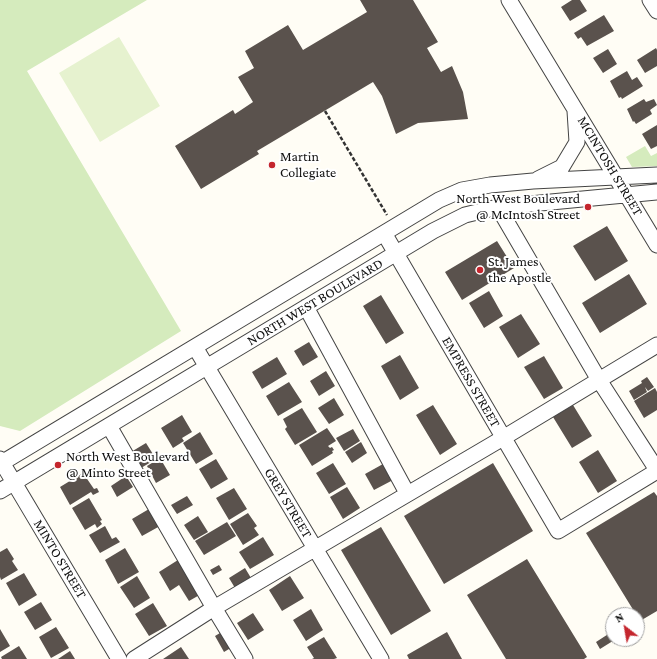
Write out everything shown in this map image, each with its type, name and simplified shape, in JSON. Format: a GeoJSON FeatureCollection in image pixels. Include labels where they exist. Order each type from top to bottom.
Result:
{"type":"FeatureCollection","features":[{"type":"Feature","properties":{"kind":"street","name":"MCINTOSH STREET"},"geometry":{"type":"LineString","coordinates":[[509,0],[657,245]]}},
{"type":"Feature","properties":{"kind":"street"},"geometry":{"type":"LineString","coordinates":[[650,0],[657,11]]}},
{"type":"Feature","properties":{"kind":"street","name":"MCINTOSH STREET"},"geometry":{"type":"LineString","coordinates":[[533,181],[562,167],[576,142],[575,108]]}},
{"type":"Feature","properties":{"kind":"street","name":"NORTH WEST BOULEVARD"},"geometry":{"type":"LineString","coordinates":[[1,462],[439,200],[462,190],[490,185],[533,181],[657,176]]}},
{"type":"Feature","properties":{"kind":"street","name":"NORTH WEST BOULEVARD"},"geometry":{"type":"LineString","coordinates":[[0,491],[433,231],[465,215],[498,207],[657,192]]}},
{"type":"Feature","properties":{"kind":"street"},"geometry":{"type":"LineString","coordinates":[[498,207],[599,380],[657,470]]}},
{"type":"Feature","properties":{"kind":"street","name":"EMPRESS STREET"},"geometry":{"type":"LineString","coordinates":[[389,230],[396,253],[558,531],[657,470]]}},
{"type":"Feature","properties":{"kind":"street"},"geometry":{"type":"LineString","coordinates":[[306,307],[408,494]]}},
{"type":"Feature","properties":{"kind":"street"},"geometry":{"type":"LineString","coordinates":[[134,659],[214,608],[503,438],[657,345]]}},
{"type":"Feature","properties":{"kind":"street","name":"GREY STREET"},"geometry":{"type":"LineString","coordinates":[[195,347],[381,659]]}},
{"type":"Feature","properties":{"kind":"street"},"geometry":{"type":"LineString","coordinates":[[109,426],[245,659]]}},
{"type":"Feature","properties":{"kind":"street","name":"MINTO STREET"},"geometry":{"type":"LineString","coordinates":[[1,462],[119,659]]}},
{"type":"Feature","properties":{"kind":"path"},"geometry":{"type":"LineString","coordinates":[[325,110],[389,230]]}},
{"type":"Feature","properties":{"kind":"green space"},"geometry":{"type":"Polygon","coordinates":[[[0,0],[147,0],[27,71],[181,331],[20,431],[0,426],[0,0]]]}},
{"type":"Feature","properties":{"kind":"green space"},"geometry":{"type":"Polygon","coordinates":[[[119,37],[160,106],[100,142],[59,73],[119,37]]]}},
{"type":"Feature","properties":{"kind":"green space"},"geometry":{"type":"Polygon","coordinates":[[[645,146],[651,156],[657,153],[657,166],[632,167],[626,157],[645,146]]]}},
{"type":"Feature","properties":{"kind":"building"},"geometry":{"type":"Polygon","coordinates":[[[360,0],[413,0],[438,42],[427,48],[441,72],[452,66],[463,92],[468,119],[418,123],[396,134],[382,96],[373,82],[257,151],[259,154],[201,189],[175,146],[233,110],[235,114],[253,102],[238,77],[254,68],[245,51],[288,25],[303,50],[367,12],[360,0]]]}},
{"type":"Feature","properties":{"kind":"building"},"geometry":{"type":"Polygon","coordinates":[[[572,0],[580,0],[587,11],[570,21],[561,7],[572,0]]]}},
{"type":"Feature","properties":{"kind":"building"},"geometry":{"type":"Polygon","coordinates":[[[604,15],[614,31],[587,46],[581,37],[578,39],[574,33],[604,15]]]}},
{"type":"Feature","properties":{"kind":"building"},"geometry":{"type":"Polygon","coordinates":[[[656,48],[657,66],[645,73],[637,60],[656,48]]]}},
{"type":"Feature","properties":{"kind":"building"},"geometry":{"type":"Polygon","coordinates":[[[608,49],[617,64],[603,73],[593,58],[608,49]]]}},
{"type":"Feature","properties":{"kind":"building"},"geometry":{"type":"Polygon","coordinates":[[[627,71],[632,80],[637,77],[643,86],[622,99],[621,97],[619,98],[610,81],[627,71]]]}},
{"type":"Feature","properties":{"kind":"building"},"geometry":{"type":"Polygon","coordinates":[[[644,99],[646,102],[654,99],[657,105],[650,110],[652,114],[636,124],[634,121],[633,122],[627,109],[644,99]]]}},
{"type":"Feature","properties":{"kind":"building"},"geometry":{"type":"Polygon","coordinates":[[[657,125],[657,146],[651,149],[642,134],[657,125]]]}},
{"type":"Feature","properties":{"kind":"building"},"geometry":{"type":"Polygon","coordinates":[[[607,226],[628,261],[595,281],[573,246],[607,226]]]}},
{"type":"Feature","properties":{"kind":"building","name":"St. James the Apostle"},"geometry":{"type":"Polygon","coordinates":[[[497,241],[514,268],[462,300],[445,272],[497,241]]]}},
{"type":"Feature","properties":{"kind":"building"},"geometry":{"type":"Polygon","coordinates":[[[629,274],[647,304],[600,333],[582,303],[629,274]]]}},
{"type":"Feature","properties":{"kind":"building"},"geometry":{"type":"Polygon","coordinates":[[[489,291],[503,316],[484,328],[469,303],[489,291]]]}},
{"type":"Feature","properties":{"kind":"building"},"geometry":{"type":"Polygon","coordinates":[[[381,295],[404,333],[386,344],[363,306],[381,295]]]}},
{"type":"Feature","properties":{"kind":"building"},"geometry":{"type":"Polygon","coordinates":[[[521,314],[540,344],[518,358],[499,327],[521,314]]]}},
{"type":"Feature","properties":{"kind":"building"},"geometry":{"type":"Polygon","coordinates":[[[309,342],[318,357],[303,366],[294,351],[309,342]]]}},
{"type":"Feature","properties":{"kind":"building"},"geometry":{"type":"Polygon","coordinates":[[[400,355],[419,388],[400,400],[381,366],[400,355]]]}},
{"type":"Feature","properties":{"kind":"building"},"geometry":{"type":"Polygon","coordinates":[[[544,356],[563,388],[544,399],[524,367],[544,356]]]}},
{"type":"Feature","properties":{"kind":"building"},"geometry":{"type":"Polygon","coordinates":[[[277,357],[287,374],[262,389],[252,372],[277,357]]]}},
{"type":"Feature","properties":{"kind":"building"},"geometry":{"type":"Polygon","coordinates":[[[326,371],[335,386],[319,396],[310,381],[326,371]]]}},
{"type":"Feature","properties":{"kind":"building"},"geometry":{"type":"Polygon","coordinates":[[[647,377],[654,387],[648,391],[645,387],[647,392],[634,400],[629,391],[642,383],[641,381],[647,377]]]}},
{"type":"Feature","properties":{"kind":"building"},"geometry":{"type":"Polygon","coordinates":[[[289,382],[302,402],[278,416],[266,396],[289,382]]]}},
{"type":"Feature","properties":{"kind":"building"},"geometry":{"type":"Polygon","coordinates":[[[655,388],[657,392],[657,410],[644,418],[634,401],[655,388]]]}},
{"type":"Feature","properties":{"kind":"building"},"geometry":{"type":"Polygon","coordinates":[[[334,398],[344,415],[329,424],[318,408],[334,398]]]}},
{"type":"Feature","properties":{"kind":"building"},"geometry":{"type":"Polygon","coordinates":[[[433,405],[457,444],[440,455],[416,415],[433,405]]]}},
{"type":"Feature","properties":{"kind":"building"},"geometry":{"type":"Polygon","coordinates":[[[573,405],[592,436],[572,448],[553,417],[573,405]]]}},
{"type":"Feature","properties":{"kind":"building"},"geometry":{"type":"Polygon","coordinates":[[[302,408],[317,432],[295,445],[285,429],[287,427],[283,419],[302,408]]]}},
{"type":"Feature","properties":{"kind":"building"},"geometry":{"type":"Polygon","coordinates":[[[182,415],[192,432],[182,438],[184,441],[173,448],[161,428],[182,415]]]}},
{"type":"Feature","properties":{"kind":"building"},"geometry":{"type":"Polygon","coordinates":[[[327,428],[336,441],[328,446],[330,448],[332,447],[334,450],[332,451],[333,453],[312,466],[299,445],[327,428]]]}},
{"type":"Feature","properties":{"kind":"building"},"geometry":{"type":"Polygon","coordinates":[[[353,429],[360,441],[344,451],[336,438],[353,429]]]}},
{"type":"Feature","properties":{"kind":"building"},"geometry":{"type":"Polygon","coordinates":[[[200,432],[213,454],[196,464],[183,443],[200,432]]]}},
{"type":"Feature","properties":{"kind":"building"},"geometry":{"type":"Polygon","coordinates":[[[361,442],[367,453],[352,463],[345,452],[361,442]]]}},
{"type":"Feature","properties":{"kind":"building"},"geometry":{"type":"Polygon","coordinates":[[[146,443],[156,459],[141,468],[131,452],[146,443]]]}},
{"type":"Feature","properties":{"kind":"building"},"geometry":{"type":"Polygon","coordinates":[[[598,450],[617,481],[598,493],[579,462],[598,450]]]}},
{"type":"Feature","properties":{"kind":"building"},"geometry":{"type":"Polygon","coordinates":[[[160,458],[170,475],[156,483],[147,466],[160,458]]]}},
{"type":"Feature","properties":{"kind":"building"},"geometry":{"type":"Polygon","coordinates":[[[216,459],[228,479],[211,489],[199,469],[216,459]]]}},
{"type":"Feature","properties":{"kind":"building"},"geometry":{"type":"Polygon","coordinates":[[[333,463],[346,484],[329,494],[316,473],[333,463]]]}},
{"type":"Feature","properties":{"kind":"building"},"geometry":{"type":"Polygon","coordinates":[[[493,463],[533,531],[444,584],[404,516],[493,463]]]}},
{"type":"Feature","properties":{"kind":"building"},"geometry":{"type":"Polygon","coordinates":[[[383,464],[393,480],[374,490],[365,474],[383,464]]]}},
{"type":"Feature","properties":{"kind":"building"},"geometry":{"type":"Polygon","coordinates":[[[83,473],[94,489],[97,488],[99,492],[93,495],[91,492],[70,505],[60,487],[83,473]]]}},
{"type":"Feature","properties":{"kind":"building"},"geometry":{"type":"Polygon","coordinates":[[[126,476],[133,487],[117,497],[111,486],[126,476]]]}},
{"type":"Feature","properties":{"kind":"building"},"geometry":{"type":"Polygon","coordinates":[[[347,487],[360,508],[343,519],[330,497],[347,487]]]}},
{"type":"Feature","properties":{"kind":"building"},"geometry":{"type":"Polygon","coordinates":[[[234,488],[247,509],[229,520],[216,498],[234,488]]]}},
{"type":"Feature","properties":{"kind":"building"},"geometry":{"type":"Polygon","coordinates":[[[654,492],[657,496],[657,611],[645,618],[645,607],[631,607],[586,533],[654,492]]]}},
{"type":"Feature","properties":{"kind":"building"},"geometry":{"type":"Polygon","coordinates":[[[187,496],[193,505],[177,514],[171,505],[187,496]]]}},
{"type":"Feature","properties":{"kind":"building"},"geometry":{"type":"Polygon","coordinates":[[[89,498],[102,520],[100,521],[102,524],[97,528],[95,524],[85,530],[72,508],[89,498]]]}},
{"type":"Feature","properties":{"kind":"building"},"geometry":{"type":"Polygon","coordinates":[[[149,509],[160,526],[142,536],[132,519],[149,509]]]}},
{"type":"Feature","properties":{"kind":"building"},"geometry":{"type":"Polygon","coordinates":[[[248,513],[257,526],[254,528],[259,535],[243,545],[230,524],[248,513]]]}},
{"type":"Feature","properties":{"kind":"building"},"geometry":{"type":"Polygon","coordinates":[[[198,516],[208,532],[194,540],[184,525],[198,516]]]}},
{"type":"Feature","properties":{"kind":"building"},"geometry":{"type":"Polygon","coordinates":[[[227,522],[236,536],[204,555],[195,541],[227,522]]]}},
{"type":"Feature","properties":{"kind":"building"},"geometry":{"type":"Polygon","coordinates":[[[105,526],[112,539],[116,537],[120,542],[100,553],[89,535],[105,526]]]}},
{"type":"Feature","properties":{"kind":"building"},"geometry":{"type":"Polygon","coordinates":[[[381,527],[431,611],[391,635],[341,550],[381,527]]]}},
{"type":"Feature","properties":{"kind":"building"},"geometry":{"type":"Polygon","coordinates":[[[263,537],[274,555],[250,569],[239,552],[263,537]]]}},
{"type":"Feature","properties":{"kind":"building"},"geometry":{"type":"Polygon","coordinates":[[[7,548],[14,559],[12,561],[18,570],[1,580],[0,552],[7,548]]]}},
{"type":"Feature","properties":{"kind":"building"},"geometry":{"type":"Polygon","coordinates":[[[125,548],[139,572],[118,584],[105,560],[125,548]]]}},
{"type":"Feature","properties":{"kind":"building"},"geometry":{"type":"Polygon","coordinates":[[[527,559],[587,657],[584,659],[506,659],[467,595],[527,559]]]}},
{"type":"Feature","properties":{"kind":"building"},"geometry":{"type":"Polygon","coordinates":[[[178,560],[203,593],[189,601],[179,585],[170,591],[159,572],[178,560]]]}},
{"type":"Feature","properties":{"kind":"building"},"geometry":{"type":"Polygon","coordinates":[[[219,565],[222,570],[213,575],[210,570],[219,565]]]}},
{"type":"Feature","properties":{"kind":"building"},"geometry":{"type":"Polygon","coordinates":[[[245,568],[251,578],[235,588],[229,578],[245,568]]]}},
{"type":"Feature","properties":{"kind":"building"},"geometry":{"type":"Polygon","coordinates":[[[24,573],[37,595],[19,606],[6,583],[24,573]]]}},
{"type":"Feature","properties":{"kind":"building"},"geometry":{"type":"Polygon","coordinates":[[[137,576],[150,598],[134,608],[120,587],[137,576]]]}},
{"type":"Feature","properties":{"kind":"building"},"geometry":{"type":"Polygon","coordinates":[[[290,576],[304,598],[282,611],[269,590],[290,576]]]}},
{"type":"Feature","properties":{"kind":"building"},"geometry":{"type":"Polygon","coordinates":[[[41,602],[52,620],[35,630],[24,612],[41,602]]]}},
{"type":"Feature","properties":{"kind":"building"},"geometry":{"type":"Polygon","coordinates":[[[153,603],[167,626],[149,636],[135,614],[153,603]]]}},
{"type":"Feature","properties":{"kind":"building"},"geometry":{"type":"Polygon","coordinates":[[[311,609],[323,630],[306,641],[293,620],[311,609]]]}},
{"type":"Feature","properties":{"kind":"building"},"geometry":{"type":"Polygon","coordinates":[[[253,613],[264,630],[248,640],[237,623],[253,613]]]}},
{"type":"Feature","properties":{"kind":"building"},"geometry":{"type":"Polygon","coordinates":[[[56,627],[69,648],[51,658],[39,637],[56,627]]]}},
{"type":"Feature","properties":{"kind":"building"},"geometry":{"type":"Polygon","coordinates":[[[0,629],[10,646],[0,652],[0,629]]]}},
{"type":"Feature","properties":{"kind":"building"},"geometry":{"type":"Polygon","coordinates":[[[225,630],[234,646],[224,652],[215,636],[225,630]]]}},
{"type":"Feature","properties":{"kind":"building"},"geometry":{"type":"Polygon","coordinates":[[[447,632],[462,659],[409,659],[407,655],[447,632]]]}},
{"type":"Feature","properties":{"kind":"building"},"geometry":{"type":"Polygon","coordinates":[[[605,636],[605,646],[600,649],[596,642],[605,636]]]}},
{"type":"Feature","properties":{"kind":"building"},"geometry":{"type":"Polygon","coordinates":[[[324,637],[337,658],[312,659],[314,658],[307,647],[324,637]]]}},
{"type":"Feature","properties":{"kind":"building"},"geometry":{"type":"Polygon","coordinates":[[[19,646],[27,659],[2,659],[1,657],[19,646]]]}},
{"type":"Feature","properties":{"kind":"building"},"geometry":{"type":"Polygon","coordinates":[[[181,647],[189,659],[163,659],[181,647]]]}},
{"type":"Feature","properties":{"kind":"building"},"geometry":{"type":"Polygon","coordinates":[[[70,651],[75,659],[58,659],[70,651]]]}},
{"type":"Feature","properties":{"kind":"place","name":"Martin Collegiate"},"geometry":{"type":"Point","coordinates":[272,165]}},
{"type":"Feature","properties":{"kind":"place","name":"North West Boulevard @ McIntosh Street"},"geometry":{"type":"Point","coordinates":[588,207]}},
{"type":"Feature","properties":{"kind":"place","name":"St. James the Apostle"},"geometry":{"type":"Point","coordinates":[480,270]}},
{"type":"Feature","properties":{"kind":"place","name":"North West Boulevard @ Minto Street"},"geometry":{"type":"Point","coordinates":[58,465]}}]}
